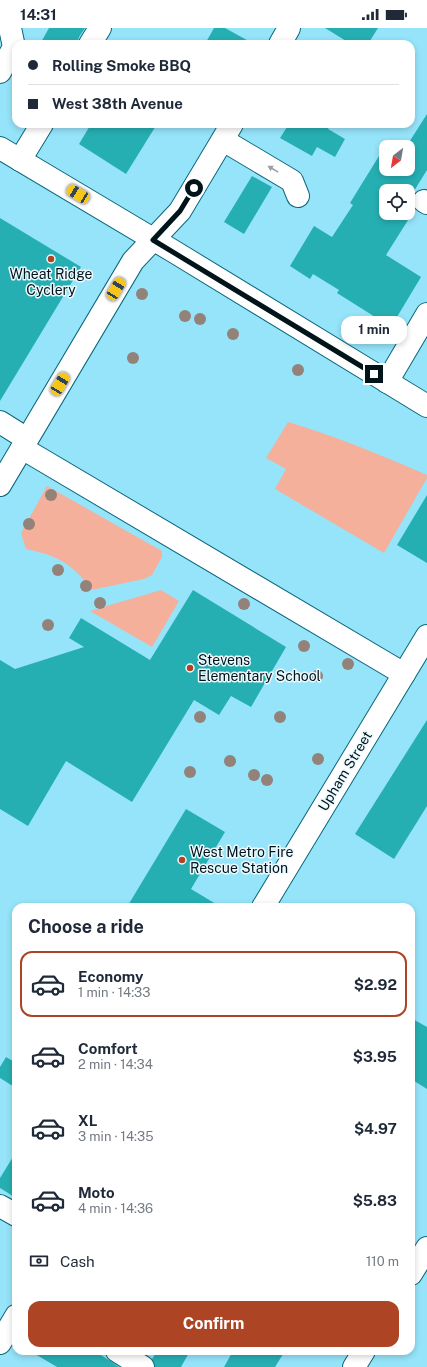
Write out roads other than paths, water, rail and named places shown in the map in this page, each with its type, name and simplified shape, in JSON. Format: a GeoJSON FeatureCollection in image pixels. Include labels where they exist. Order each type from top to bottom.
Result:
{"type":"FeatureCollection","features":[{"type":"Feature","properties":{"kind":"street"},"geometry":{"type":"LineString","coordinates":[[10,28],[13,40]]}},
{"type":"Feature","properties":{"kind":"street"},"geometry":{"type":"LineString","coordinates":[[92,40],[100,28]]}},
{"type":"Feature","properties":{"kind":"street"},"geometry":{"type":"LineString","coordinates":[[282,40],[289,28]]}},
{"type":"Feature","properties":{"kind":"street"},"geometry":{"type":"LineString","coordinates":[[0,72],[12,51]]}},
{"type":"Feature","properties":{"kind":"street"},"geometry":{"type":"LineString","coordinates":[[20,160],[40,128]]}},
{"type":"Feature","properties":{"kind":"street"},"geometry":{"type":"LineString","coordinates":[[0,485],[133,261],[180,211],[227,132],[292,181],[298,196]]}},
{"type":"Feature","properties":{"kind":"street"},"geometry":{"type":"LineString","coordinates":[[0,148],[427,406]]}},
{"type":"Feature","properties":{"kind":"street"},"geometry":{"type":"LineString","coordinates":[[387,382],[427,314]]}},
{"type":"Feature","properties":{"kind":"street"},"geometry":{"type":"LineString","coordinates":[[0,422],[24,444],[404,674]]}},
{"type":"Feature","properties":{"kind":"street","name":"Upham Street"},"geometry":{"type":"LineString","coordinates":[[265,903],[427,636]]}},
{"type":"Feature","properties":{"kind":"street"},"geometry":{"type":"LineString","coordinates":[[0,1206],[12,1213]]}},
{"type":"Feature","properties":{"kind":"street"},"geometry":{"type":"LineString","coordinates":[[415,1268],[427,1248]]}},
{"type":"Feature","properties":{"kind":"street"},"geometry":{"type":"LineString","coordinates":[[0,1343],[12,1323]]}},
{"type":"Feature","properties":{"kind":"street"},"geometry":{"type":"LineString","coordinates":[[124,1355],[143,1367]]}},
{"type":"Feature","properties":{"kind":"street"},"geometry":{"type":"LineString","coordinates":[[354,1367],[362,1355]]}},
{"type":"Feature","properties":{"kind":"place","name":"Wheat Ridge Cyclery"},"geometry":{"type":"Point","coordinates":[51,259]}},
{"type":"Feature","properties":{"kind":"place","name":"Stevens Elementary School"},"geometry":{"type":"Point","coordinates":[190,668]}},
{"type":"Feature","properties":{"kind":"place","name":"West Metro Fire Rescue Station"},"geometry":{"type":"Point","coordinates":[182,860]}}]}
